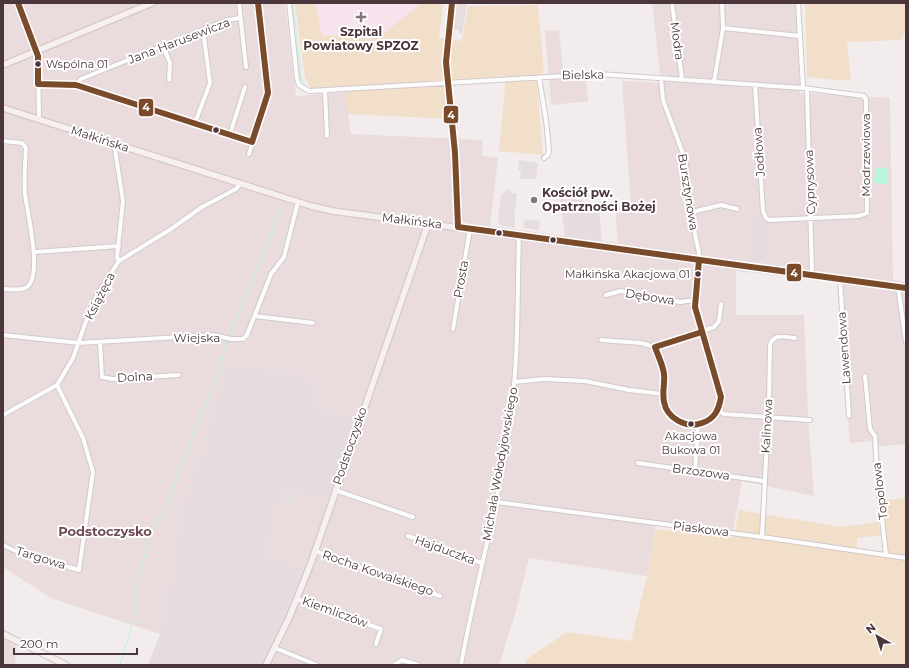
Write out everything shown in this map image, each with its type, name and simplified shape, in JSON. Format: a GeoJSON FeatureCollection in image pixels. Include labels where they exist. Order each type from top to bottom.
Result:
{"type":"FeatureCollection","features":[{"type":"Feature","properties":{"kind":"main road"},"geometry":{"type":"LineString","coordinates":[[3,65],[149,4]]}},
{"type":"Feature","properties":{"kind":"main road","name":"Małkińska"},"geometry":{"type":"LineString","coordinates":[[3,108],[298,202],[333,211],[906,288]]}},
{"type":"Feature","properties":{"kind":"main road","name":"Podstoczysko"},"geometry":{"type":"LineString","coordinates":[[266,665],[297,599],[315,551],[428,224]]}},
{"type":"Feature","properties":{"kind":"main road"},"geometry":{"type":"LineString","coordinates":[[3,634],[66,665]]}},
{"type":"Feature","properties":{"kind":"street"},"geometry":{"type":"LineString","coordinates":[[18,3],[38,56],[39,119]]}},
{"type":"Feature","properties":{"kind":"street"},"geometry":{"type":"LineString","coordinates":[[238,3],[246,67]]}},
{"type":"Feature","properties":{"kind":"street"},"geometry":{"type":"LineString","coordinates":[[248,154],[268,93],[258,3]]}},
{"type":"Feature","properties":{"kind":"street","name":"Bielska"},"geometry":{"type":"LineString","coordinates":[[288,3],[297,79],[302,87],[309,91],[599,74],[805,89],[864,97]]}},
{"type":"Feature","properties":{"kind":"street"},"geometry":{"type":"LineString","coordinates":[[452,3],[446,49],[455,153],[458,227]]}},
{"type":"Feature","properties":{"kind":"street","name":"Modra"},"geometry":{"type":"LineString","coordinates":[[672,3],[682,79]]}},
{"type":"Feature","properties":{"kind":"street"},"geometry":{"type":"LineString","coordinates":[[714,82],[723,28],[722,3]]}},
{"type":"Feature","properties":{"kind":"street","name":"Cyprysowa"},"geometry":{"type":"LineString","coordinates":[[798,3],[805,89],[812,276]]}},
{"type":"Feature","properties":{"kind":"street","name":"Jana Harusewicza"},"geometry":{"type":"LineString","coordinates":[[76,85],[82,79],[227,20],[240,18]]}},
{"type":"Feature","properties":{"kind":"street"},"geometry":{"type":"LineString","coordinates":[[723,28],[800,36]]}},
{"type":"Feature","properties":{"kind":"street"},"geometry":{"type":"LineString","coordinates":[[195,123],[210,82],[202,30]]}},
{"type":"Feature","properties":{"kind":"street"},"geometry":{"type":"LineString","coordinates":[[163,46],[170,63],[169,80]]}},
{"type":"Feature","properties":{"kind":"street"},"geometry":{"type":"LineString","coordinates":[[539,78],[549,150],[548,155],[544,158]]}},
{"type":"Feature","properties":{"kind":"street","name":"Bursztynowa"},"geometry":{"type":"LineString","coordinates":[[662,78],[663,100],[685,159],[699,253],[695,309],[721,394],[718,410]]}},
{"type":"Feature","properties":{"kind":"street"},"geometry":{"type":"LineString","coordinates":[[38,84],[76,85],[252,142]]}},
{"type":"Feature","properties":{"kind":"street","name":"Jodłowa"},"geometry":{"type":"LineString","coordinates":[[755,85],[763,211],[766,218],[769,220],[811,219]]}},
{"type":"Feature","properties":{"kind":"street"},"geometry":{"type":"LineString","coordinates":[[230,134],[245,87]]}},
{"type":"Feature","properties":{"kind":"street"},"geometry":{"type":"LineString","coordinates":[[325,91],[327,136]]}},
{"type":"Feature","properties":{"kind":"street","name":"Modrzewiowa"},"geometry":{"type":"LineString","coordinates":[[811,219],[859,216],[867,213],[864,97]]}},
{"type":"Feature","properties":{"kind":"street"},"geometry":{"type":"LineString","coordinates":[[3,141],[19,142],[25,145],[26,195],[35,252],[31,282],[28,287],[24,289],[3,289]]}},
{"type":"Feature","properties":{"kind":"street"},"geometry":{"type":"LineString","coordinates":[[114,143],[123,201],[117,257],[120,261]]}},
{"type":"Feature","properties":{"kind":"street","name":"Książęca"},"geometry":{"type":"LineString","coordinates":[[3,415],[57,385],[74,358],[97,294],[120,261],[171,229],[202,206],[236,189],[241,183]]}},
{"type":"Feature","properties":{"kind":"street","name":"Wiejska"},"geometry":{"type":"LineString","coordinates":[[3,335],[79,343],[213,336],[243,339],[247,335],[271,274],[284,257],[298,202]]}},
{"type":"Feature","properties":{"kind":"street"},"geometry":{"type":"LineString","coordinates":[[692,212],[722,205],[737,209]]}},
{"type":"Feature","properties":{"kind":"street","name":"Prosta"},"geometry":{"type":"LineString","coordinates":[[453,329],[470,229]]}},
{"type":"Feature","properties":{"kind":"street","name":"Michała Wołodyjowskiego"},"geometry":{"type":"LineString","coordinates":[[461,665],[496,502],[511,413],[514,382],[519,236]]}},
{"type":"Feature","properties":{"kind":"street"},"geometry":{"type":"LineString","coordinates":[[35,252],[119,246]]}},
{"type":"Feature","properties":{"kind":"street","name":"Lawendowa"},"geometry":{"type":"LineString","coordinates":[[840,279],[849,416]]}},
{"type":"Feature","properties":{"kind":"street"},"geometry":{"type":"LineString","coordinates":[[898,287],[906,342]]}},
{"type":"Feature","properties":{"kind":"street","name":"Dębowa"},"geometry":{"type":"LineString","coordinates":[[606,295],[621,291],[680,302],[695,300]]}},
{"type":"Feature","properties":{"kind":"street"},"geometry":{"type":"LineString","coordinates":[[601,340],[641,343],[655,347],[702,332],[717,324],[721,304]]}},
{"type":"Feature","properties":{"kind":"street"},"geometry":{"type":"LineString","coordinates":[[255,316],[313,323]]}},
{"type":"Feature","properties":{"kind":"street","name":"Kalinowa"},"geometry":{"type":"LineString","coordinates":[[762,537],[771,340],[779,336],[795,338]]}},
{"type":"Feature","properties":{"kind":"street","name":"Dolna"},"geometry":{"type":"LineString","coordinates":[[100,342],[102,377],[112,379],[179,375]]}},
{"type":"Feature","properties":{"kind":"street"},"geometry":{"type":"LineString","coordinates":[[655,347],[664,373],[663,394],[665,408],[674,419],[685,425],[698,426],[710,420],[718,410],[724,414],[810,420]]}},
{"type":"Feature","properties":{"kind":"street","name":"Topolowa"},"geometry":{"type":"LineString","coordinates":[[865,376],[870,429],[875,436],[877,475],[886,554]]}},
{"type":"Feature","properties":{"kind":"street"},"geometry":{"type":"LineString","coordinates":[[514,382],[544,379],[585,381],[629,390],[663,394]]}},
{"type":"Feature","properties":{"kind":"street","name":"Targowa"},"geometry":{"type":"LineString","coordinates":[[3,545],[22,554],[79,570],[93,472],[84,438],[57,385]]}},
{"type":"Feature","properties":{"kind":"street"},"geometry":{"type":"LineString","coordinates":[[695,471],[698,426]]}},
{"type":"Feature","properties":{"kind":"street","name":"Brzozowa"},"geometry":{"type":"LineString","coordinates":[[638,463],[764,480]]}},
{"type":"Feature","properties":{"kind":"street"},"geometry":{"type":"LineString","coordinates":[[336,490],[413,517]]}},
{"type":"Feature","properties":{"kind":"street","name":"Piaskowa"},"geometry":{"type":"LineString","coordinates":[[496,502],[762,537],[906,558]]}},
{"type":"Feature","properties":{"kind":"street","name":"Hajduczka"},"geometry":{"type":"LineString","coordinates":[[408,536],[482,563]]}},
{"type":"Feature","properties":{"kind":"street","name":"Rocha Kowalskiego"},"geometry":{"type":"LineString","coordinates":[[315,551],[440,596]]}},
{"type":"Feature","properties":{"kind":"street","name":"Kiemliczów"},"geometry":{"type":"LineString","coordinates":[[297,599],[381,629],[376,644]]}},
{"type":"Feature","properties":{"kind":"street"},"geometry":{"type":"LineString","coordinates":[[275,648],[317,665]]}},
{"type":"Feature","properties":{"kind":"street"},"geometry":{"type":"LineString","coordinates":[[394,665],[402,660],[418,665]]}},
{"type":"Feature","properties":{"kind":"shaded area"},"geometry":{"type":"Polygon","coordinates":[[[3,3],[285,3],[296,96],[345,92],[351,134],[483,140],[482,155],[498,158],[490,226],[618,243],[615,205],[631,206],[622,81],[661,83],[652,3],[796,3],[800,93],[890,98],[893,280],[906,282],[906,444],[872,447],[872,441],[850,443],[837,283],[736,271],[736,315],[804,315],[808,418],[814,496],[742,481],[733,531],[656,522],[647,576],[529,558],[516,611],[499,665],[258,665],[272,637],[275,637],[304,568],[267,560],[276,503],[297,491],[334,483],[346,448],[345,445],[353,417],[313,408],[316,386],[309,385],[311,375],[276,369],[275,372],[226,365],[204,446],[183,505],[160,634],[51,598],[3,567],[3,3]]]}},
{"type":"Feature","properties":{"kind":"shaded area"},"geometry":{"type":"Polygon","coordinates":[[[295,3],[315,3],[322,36],[385,32],[422,3],[443,3],[439,38],[462,41],[468,6],[538,5],[544,73],[536,74],[543,155],[499,151],[506,76],[445,81],[450,119],[348,114],[344,88],[312,90],[305,78],[295,3]]]}},
{"type":"Feature","properties":{"kind":"shaded area","name":"Szpital Powiatowy SPZOZ"},"geometry":{"type":"Polygon","coordinates":[[[315,3],[422,3],[385,32],[321,36],[315,3]]]}},
{"type":"Feature","properties":{"kind":"shaded area"},"geometry":{"type":"Polygon","coordinates":[[[457,3],[467,3],[462,34],[459,33],[459,30],[453,29],[457,3]]]}},
{"type":"Feature","properties":{"kind":"shaded area"},"geometry":{"type":"Polygon","coordinates":[[[805,3],[906,3],[906,30],[901,40],[847,42],[851,81],[807,77],[805,3]]]}},
{"type":"Feature","properties":{"kind":"shaded area"},"geometry":{"type":"Polygon","coordinates":[[[545,30],[559,30],[564,81],[586,79],[588,101],[551,105],[545,30]]]}},
{"type":"Feature","properties":{"kind":"shaded area"},"geometry":{"type":"Polygon","coordinates":[[[519,160],[538,163],[536,179],[520,179],[521,170],[518,170],[519,160]]]}},
{"type":"Feature","properties":{"kind":"shaded area"},"geometry":{"type":"Polygon","coordinates":[[[875,168],[888,168],[888,184],[874,183],[875,168]]]}},
{"type":"Feature","properties":{"kind":"shaded area"},"geometry":{"type":"Polygon","coordinates":[[[505,189],[511,190],[511,193],[517,193],[515,228],[500,225],[498,219],[501,195],[505,192],[505,189]]]}},
{"type":"Feature","properties":{"kind":"shaded area"},"geometry":{"type":"Polygon","coordinates":[[[560,199],[582,200],[583,212],[599,212],[602,241],[565,236],[560,199]]]}},
{"type":"Feature","properties":{"kind":"shaded area"},"geometry":{"type":"Polygon","coordinates":[[[751,216],[765,221],[767,261],[751,260],[748,217],[751,216]]]}},
{"type":"Feature","properties":{"kind":"shaded area"},"geometry":{"type":"Polygon","coordinates":[[[524,221],[540,221],[538,230],[523,228],[524,221]]]}},
{"type":"Feature","properties":{"kind":"shaded area"},"geometry":{"type":"Polygon","coordinates":[[[33,290],[39,293],[37,303],[34,302],[33,306],[26,305],[30,291],[32,292],[33,290]]]}},
{"type":"Feature","properties":{"kind":"shaded area"},"geometry":{"type":"Polygon","coordinates":[[[226,364],[275,372],[276,369],[311,375],[309,385],[316,386],[313,408],[353,417],[345,445],[346,448],[328,497],[297,491],[295,506],[276,504],[267,560],[304,567],[275,637],[272,637],[258,665],[148,665],[160,634],[183,505],[204,446],[226,364]]]}},
{"type":"Feature","properties":{"kind":"shaded area"},"geometry":{"type":"Polygon","coordinates":[[[279,488],[297,491],[295,506],[276,503],[279,488]]]}},
{"type":"Feature","properties":{"kind":"shaded area"},"geometry":{"type":"Polygon","coordinates":[[[906,498],[906,665],[525,665],[527,659],[567,632],[631,641],[647,576],[655,529],[734,537],[739,510],[842,527],[878,522],[881,535],[857,538],[857,549],[888,554],[883,500],[906,498]]]}},
{"type":"Feature","properties":{"kind":"shaded area"},"geometry":{"type":"Polygon","coordinates":[[[3,629],[16,636],[15,665],[3,665],[3,629]]]}},
{"type":"Feature","properties":{"kind":"waterway"},"geometry":{"type":"LineString","coordinates":[[293,3],[301,78],[304,85],[308,88]]}},
{"type":"Feature","properties":{"kind":"waterway"},"geometry":{"type":"LineString","coordinates":[[229,335],[272,234],[279,210]]}},
{"type":"Feature","properties":{"kind":"waterway"},"geometry":{"type":"LineString","coordinates":[[120,665],[133,622],[138,578],[153,527],[168,504],[197,422],[217,378],[227,341]]}},
{"type":"Feature","properties":{"kind":"transit line","name":"4"},"geometry":{"type":"LineString","coordinates":[[18,3],[38,56],[38,84]]}},
{"type":"Feature","properties":{"kind":"transit line","name":"4"},"geometry":{"type":"LineString","coordinates":[[252,142],[268,93],[258,3]]}},
{"type":"Feature","properties":{"kind":"transit line","name":"4"},"geometry":{"type":"LineString","coordinates":[[452,3],[446,62],[455,153],[458,227]]}},
{"type":"Feature","properties":{"kind":"transit line","name":"4"},"geometry":{"type":"LineString","coordinates":[[38,84],[76,85],[252,142]]}},
{"type":"Feature","properties":{"kind":"transit line","name":"4"},"geometry":{"type":"LineString","coordinates":[[458,227],[906,288]]}},
{"type":"Feature","properties":{"kind":"transit line","name":"4"},"geometry":{"type":"LineString","coordinates":[[655,347],[662,364],[664,377],[663,398],[669,413],[678,421],[690,424],[702,423],[710,419],[716,413],[721,397],[695,307],[699,260]]}},
{"type":"Feature","properties":{"kind":"transit line","name":"4"},"geometry":{"type":"LineString","coordinates":[[655,347],[702,332]]}},
{"type":"Feature","properties":{"kind":"place","name":"Szpital Powiatowy SPZOZ"},"geometry":{"type":"Point","coordinates":[361,17]}},
{"type":"Feature","properties":{"kind":"place","name":"Wspólna 01"},"geometry":{"type":"Point","coordinates":[38,64]}},
{"type":"Feature","properties":{"kind":"place","name":"Kościół pw. Opatrzności Bożej"},"geometry":{"type":"Point","coordinates":[534,200]}},
{"type":"Feature","properties":{"kind":"place","name":"Małkińska Akacjowa 01"},"geometry":{"type":"Point","coordinates":[698,274]}},
{"type":"Feature","properties":{"kind":"place","name":"Akacjowa Bukowa 01"},"geometry":{"type":"Point","coordinates":[691,424]}},
{"type":"Feature","properties":{"kind":"district","name":"Podstoczysko"},"geometry":{"type":"Point","coordinates":[105,531]}}]}
